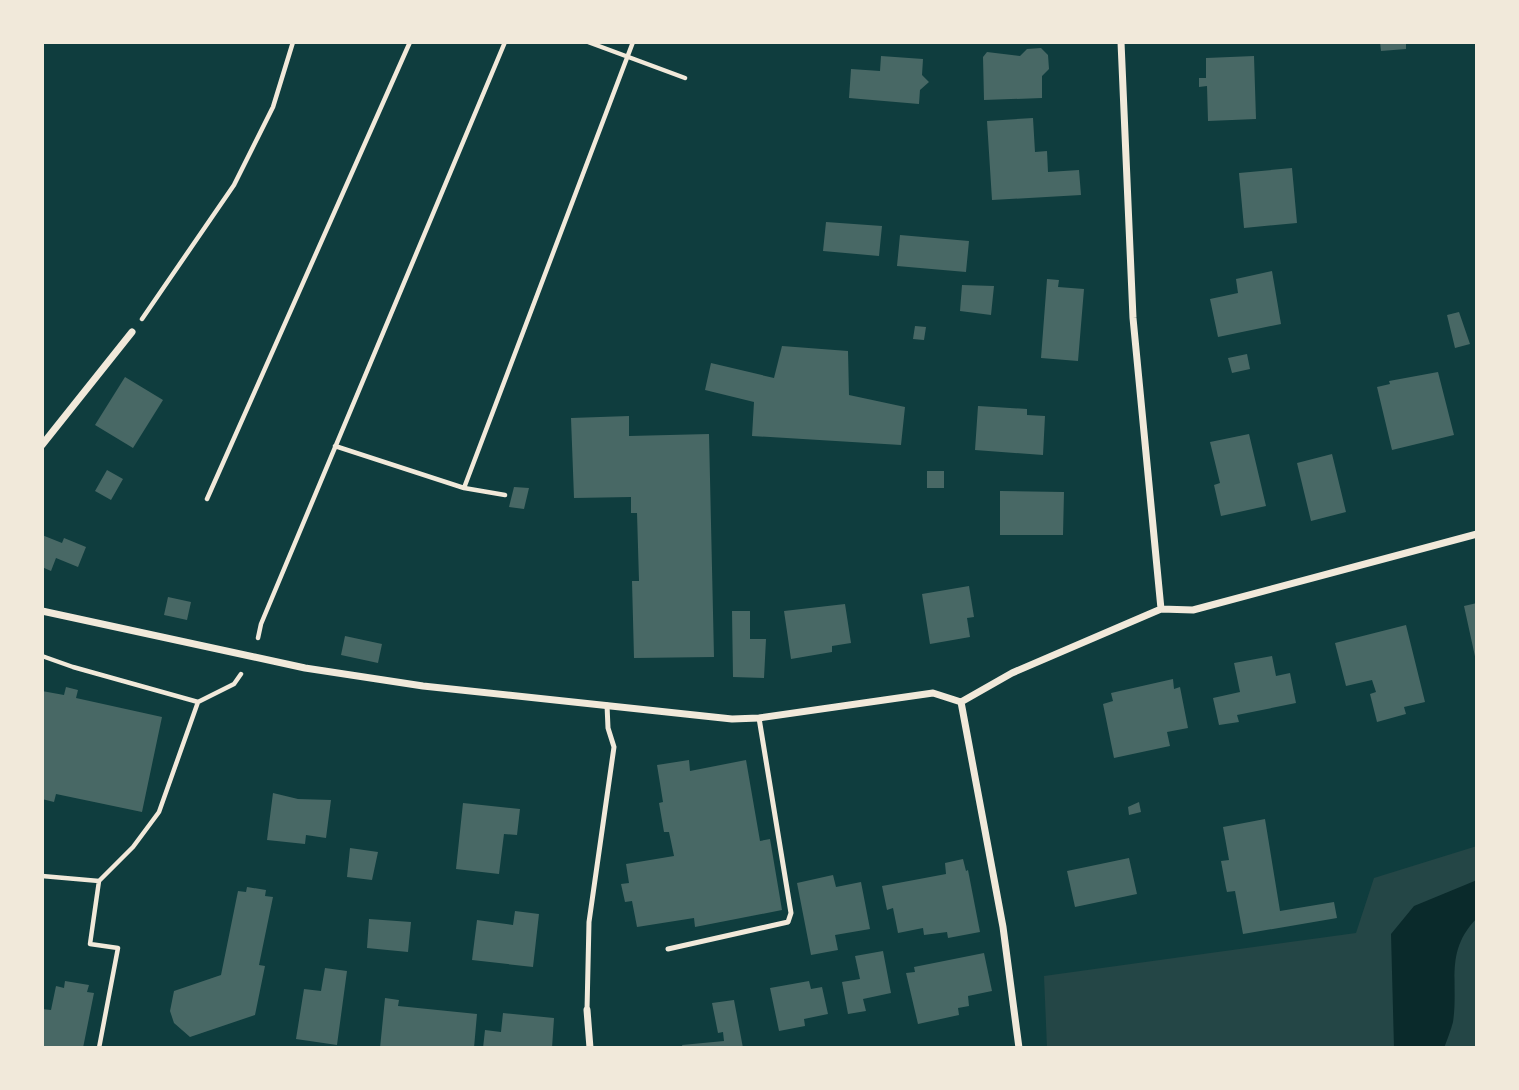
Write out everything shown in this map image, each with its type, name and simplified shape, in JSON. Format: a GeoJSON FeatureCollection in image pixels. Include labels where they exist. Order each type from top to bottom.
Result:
{"type":"FeatureCollection","features":[{"type":"Feature","properties":{"kind":"street"},"geometry":{"type":"LineString","coordinates":[[1121,42],[1133,318],[1161,609]]}},
{"type":"Feature","properties":{"kind":"street"},"geometry":{"type":"LineString","coordinates":[[42,444],[132,332]]}},
{"type":"Feature","properties":{"kind":"street"},"geometry":{"type":"LineString","coordinates":[[42,611],[305,668],[423,686],[732,719],[759,718],[933,693],[961,702],[1012,673],[1161,609],[1193,610],[1477,534]]}},
{"type":"Feature","properties":{"kind":"street"},"geometry":{"type":"LineString","coordinates":[[961,702],[1003,927],[1019,1048]]}},
{"type":"Feature","properties":{"kind":"street"},"geometry":{"type":"LineString","coordinates":[[587,1010],[590,1048]]}},
{"type":"Feature","properties":{"kind":"lane"},"geometry":{"type":"LineString","coordinates":[[587,1010],[589,922],[614,747],[607,705]]}},
{"type":"Feature","properties":{"kind":"lane"},"geometry":{"type":"LineString","coordinates":[[668,949],[788,922],[791,913],[759,718]]}},
{"type":"Feature","properties":{"kind":"path"},"geometry":{"type":"LineString","coordinates":[[132,332],[187,257],[234,185],[273,107],[293,42]]}},
{"type":"Feature","properties":{"kind":"path"},"geometry":{"type":"LineString","coordinates":[[207,499],[410,42]]}},
{"type":"Feature","properties":{"kind":"path"},"geometry":{"type":"LineString","coordinates":[[42,656],[198,702],[234,684],[254,656],[261,624],[505,42]]}},
{"type":"Feature","properties":{"kind":"path"},"geometry":{"type":"LineString","coordinates":[[588,42],[685,78]]}},
{"type":"Feature","properties":{"kind":"path"},"geometry":{"type":"LineString","coordinates":[[464,488],[633,42]]}},
{"type":"Feature","properties":{"kind":"path"},"geometry":{"type":"LineString","coordinates":[[335,446],[464,488],[505,495]]}},
{"type":"Feature","properties":{"kind":"path"},"geometry":{"type":"LineString","coordinates":[[99,1048],[118,948],[90,944],[99,881],[133,847],[159,812],[198,702]]}},
{"type":"Feature","properties":{"kind":"path"},"geometry":{"type":"LineString","coordinates":[[42,876],[99,881]]}},
{"type":"Feature","properties":{"kind":"shaded area"},"geometry":{"type":"Polygon","coordinates":[[[1477,846],[1477,1048],[1047,1048],[1044,976],[1356,933],[1374,878],[1477,846]]]}},
{"type":"Feature","properties":{"kind":"shaded area"},"geometry":{"type":"Polygon","coordinates":[[[1477,880],[1477,918],[1460,943],[1456,955],[1453,1022],[1444,1048],[1394,1048],[1391,934],[1414,906],[1477,880]]]}},
{"type":"Feature","properties":{"kind":"building"},"geometry":{"type":"Polygon","coordinates":[[[1380,42],[1406,42],[1406,49],[1381,51],[1380,42]]]}},
{"type":"Feature","properties":{"kind":"building"},"geometry":{"type":"Polygon","coordinates":[[[1041,48],[1048,55],[1049,69],[1042,76],[1042,98],[984,100],[983,57],[987,52],[1020,56],[1027,49],[1041,48]]]}},
{"type":"Feature","properties":{"kind":"building"},"geometry":{"type":"Polygon","coordinates":[[[881,56],[923,59],[922,75],[929,82],[920,90],[919,104],[849,98],[851,69],[880,71],[881,56]]]}},
{"type":"Feature","properties":{"kind":"building"},"geometry":{"type":"Polygon","coordinates":[[[1254,56],[1256,119],[1208,121],[1207,86],[1199,87],[1199,78],[1206,78],[1206,58],[1254,56]]]}},
{"type":"Feature","properties":{"kind":"building"},"geometry":{"type":"Polygon","coordinates":[[[1033,118],[1035,152],[1047,151],[1048,172],[1079,170],[1081,195],[992,200],[987,121],[1033,118]]]}},
{"type":"Feature","properties":{"kind":"building"},"geometry":{"type":"Polygon","coordinates":[[[1292,168],[1297,223],[1244,228],[1239,173],[1292,168]]]}},
{"type":"Feature","properties":{"kind":"building"},"geometry":{"type":"Polygon","coordinates":[[[826,222],[882,226],[879,256],[823,251],[826,222]]]}},
{"type":"Feature","properties":{"kind":"building"},"geometry":{"type":"Polygon","coordinates":[[[900,235],[969,241],[966,272],[897,266],[900,235]]]}},
{"type":"Feature","properties":{"kind":"building"},"geometry":{"type":"Polygon","coordinates":[[[1272,271],[1281,324],[1218,337],[1210,299],[1238,293],[1236,279],[1272,271]]]}},
{"type":"Feature","properties":{"kind":"building"},"geometry":{"type":"Polygon","coordinates":[[[1047,279],[1059,280],[1058,287],[1084,289],[1078,361],[1041,358],[1047,279]]]}},
{"type":"Feature","properties":{"kind":"building"},"geometry":{"type":"Polygon","coordinates":[[[962,285],[994,286],[991,315],[960,311],[962,285]]]}},
{"type":"Feature","properties":{"kind":"building"},"geometry":{"type":"Polygon","coordinates":[[[1459,312],[1470,344],[1455,348],[1447,315],[1459,312]]]}},
{"type":"Feature","properties":{"kind":"building"},"geometry":{"type":"Polygon","coordinates":[[[915,326],[926,327],[924,340],[913,339],[915,326]]]}},
{"type":"Feature","properties":{"kind":"building"},"geometry":{"type":"Polygon","coordinates":[[[782,346],[848,351],[849,395],[905,407],[901,445],[752,436],[754,402],[705,390],[711,363],[774,378],[782,346]]]}},
{"type":"Feature","properties":{"kind":"building"},"geometry":{"type":"Polygon","coordinates":[[[1247,354],[1250,369],[1232,373],[1228,358],[1247,354]]]}},
{"type":"Feature","properties":{"kind":"building"},"geometry":{"type":"Polygon","coordinates":[[[1438,372],[1454,435],[1392,450],[1377,387],[1390,384],[1389,381],[1438,372]]]}},
{"type":"Feature","properties":{"kind":"building"},"geometry":{"type":"Polygon","coordinates":[[[125,377],[163,400],[133,448],[95,425],[125,377]]]}},
{"type":"Feature","properties":{"kind":"building"},"geometry":{"type":"Polygon","coordinates":[[[978,406],[1027,409],[1027,415],[1045,416],[1043,455],[975,450],[978,406]]]}},
{"type":"Feature","properties":{"kind":"building"},"geometry":{"type":"Polygon","coordinates":[[[629,416],[629,436],[709,434],[714,657],[634,658],[632,581],[639,581],[637,513],[631,513],[631,497],[574,498],[571,418],[629,416]]]}},
{"type":"Feature","properties":{"kind":"building"},"geometry":{"type":"Polygon","coordinates":[[[1249,434],[1266,506],[1221,516],[1214,485],[1220,483],[1210,442],[1249,434]]]}},
{"type":"Feature","properties":{"kind":"building"},"geometry":{"type":"Polygon","coordinates":[[[1332,454],[1346,512],[1311,521],[1297,463],[1332,454]]]}},
{"type":"Feature","properties":{"kind":"building"},"geometry":{"type":"Polygon","coordinates":[[[107,470],[123,479],[111,500],[95,491],[107,470]]]}},
{"type":"Feature","properties":{"kind":"building"},"geometry":{"type":"Polygon","coordinates":[[[927,471],[944,471],[944,488],[927,488],[927,471]]]}},
{"type":"Feature","properties":{"kind":"building"},"geometry":{"type":"Polygon","coordinates":[[[514,487],[529,488],[524,509],[509,507],[514,487]]]}},
{"type":"Feature","properties":{"kind":"building"},"geometry":{"type":"Polygon","coordinates":[[[1000,491],[1064,492],[1063,535],[1000,535],[1000,491]]]}},
{"type":"Feature","properties":{"kind":"building"},"geometry":{"type":"Polygon","coordinates":[[[42,535],[62,543],[64,538],[86,547],[78,567],[56,558],[51,571],[42,567],[42,535]]]}},
{"type":"Feature","properties":{"kind":"building"},"geometry":{"type":"Polygon","coordinates":[[[969,586],[974,617],[967,618],[970,637],[930,644],[922,594],[969,586]]]}},
{"type":"Feature","properties":{"kind":"building"},"geometry":{"type":"Polygon","coordinates":[[[168,597],[191,602],[187,620],[164,615],[168,597]]]}},
{"type":"Feature","properties":{"kind":"building"},"geometry":{"type":"Polygon","coordinates":[[[1477,603],[1477,661],[1476,661],[1464,606],[1477,603]]]}},
{"type":"Feature","properties":{"kind":"building"},"geometry":{"type":"Polygon","coordinates":[[[845,604],[851,643],[832,646],[832,652],[791,659],[784,611],[845,604]]]}},
{"type":"Feature","properties":{"kind":"building"},"geometry":{"type":"Polygon","coordinates":[[[732,611],[750,611],[750,639],[766,639],[764,678],[733,677],[732,611]]]}},
{"type":"Feature","properties":{"kind":"building"},"geometry":{"type":"Polygon","coordinates":[[[1406,625],[1425,702],[1404,707],[1406,714],[1377,722],[1370,694],[1376,692],[1372,680],[1346,686],[1335,643],[1406,625]]]}},
{"type":"Feature","properties":{"kind":"building"},"geometry":{"type":"Polygon","coordinates":[[[345,636],[382,644],[378,663],[341,655],[345,636]]]}},
{"type":"Feature","properties":{"kind":"building"},"geometry":{"type":"Polygon","coordinates":[[[1272,656],[1276,676],[1290,673],[1296,703],[1237,715],[1239,722],[1219,725],[1213,698],[1240,692],[1234,663],[1272,656]]]}},
{"type":"Feature","properties":{"kind":"building"},"geometry":{"type":"Polygon","coordinates":[[[1173,679],[1174,689],[1180,687],[1188,728],[1167,732],[1170,746],[1114,758],[1103,704],[1113,701],[1111,693],[1173,679]]]}},
{"type":"Feature","properties":{"kind":"building"},"geometry":{"type":"Polygon","coordinates":[[[66,687],[78,690],[76,698],[162,717],[142,812],[56,794],[54,802],[42,799],[42,691],[64,695],[66,687]]]}},
{"type":"Feature","properties":{"kind":"building"},"geometry":{"type":"Polygon","coordinates":[[[689,760],[690,771],[746,760],[760,841],[770,839],[782,910],[695,927],[694,918],[637,927],[632,901],[625,902],[621,884],[629,883],[626,864],[674,856],[669,832],[664,832],[659,803],[663,802],[657,765],[689,760]]]}},
{"type":"Feature","properties":{"kind":"building"},"geometry":{"type":"Polygon","coordinates":[[[273,793],[298,799],[331,800],[326,838],[306,835],[305,844],[267,840],[273,793]]]}},
{"type":"Feature","properties":{"kind":"building"},"geometry":{"type":"Polygon","coordinates":[[[1139,802],[1141,812],[1129,815],[1128,807],[1139,802]]]}},
{"type":"Feature","properties":{"kind":"building"},"geometry":{"type":"Polygon","coordinates":[[[463,803],[520,809],[517,835],[504,834],[499,874],[456,869],[463,803]]]}},
{"type":"Feature","properties":{"kind":"building"},"geometry":{"type":"Polygon","coordinates":[[[1265,819],[1280,911],[1334,902],[1337,918],[1243,934],[1235,891],[1227,892],[1226,888],[1221,861],[1229,860],[1223,827],[1265,819]]]}},
{"type":"Feature","properties":{"kind":"building"},"geometry":{"type":"Polygon","coordinates":[[[350,848],[378,852],[372,880],[347,877],[350,848]]]}},
{"type":"Feature","properties":{"kind":"building"},"geometry":{"type":"Polygon","coordinates":[[[1129,858],[1137,894],[1075,907],[1067,871],[1129,858]]]}},
{"type":"Feature","properties":{"kind":"building"},"geometry":{"type":"Polygon","coordinates":[[[963,859],[966,871],[968,870],[980,932],[948,938],[947,932],[924,935],[923,928],[898,933],[893,908],[887,910],[882,886],[946,874],[945,863],[963,859]]]}},
{"type":"Feature","properties":{"kind":"building"},"geometry":{"type":"Polygon","coordinates":[[[833,875],[836,887],[861,882],[870,929],[835,935],[838,950],[811,955],[797,883],[833,875]]]}},
{"type":"Feature","properties":{"kind":"building"},"geometry":{"type":"Polygon","coordinates":[[[247,887],[266,890],[265,896],[273,897],[259,965],[265,966],[255,1015],[190,1037],[174,1023],[170,1011],[174,991],[221,975],[238,891],[246,892],[247,887]]]}},
{"type":"Feature","properties":{"kind":"building"},"geometry":{"type":"Polygon","coordinates":[[[515,911],[539,914],[533,967],[472,960],[477,920],[513,925],[515,911]]]}},
{"type":"Feature","properties":{"kind":"building"},"geometry":{"type":"Polygon","coordinates":[[[369,919],[411,922],[408,952],[367,948],[369,919]]]}},
{"type":"Feature","properties":{"kind":"building"},"geometry":{"type":"Polygon","coordinates":[[[883,951],[891,993],[863,999],[866,1011],[848,1014],[842,982],[860,979],[855,956],[883,951]]]}},
{"type":"Feature","properties":{"kind":"building"},"geometry":{"type":"Polygon","coordinates":[[[984,953],[992,991],[968,996],[969,1006],[958,1008],[959,1015],[918,1024],[906,973],[915,972],[914,967],[984,953]]]}},
{"type":"Feature","properties":{"kind":"building"},"geometry":{"type":"Polygon","coordinates":[[[325,968],[347,971],[337,1045],[296,1039],[304,989],[321,991],[325,968]]]}},
{"type":"Feature","properties":{"kind":"building"},"geometry":{"type":"Polygon","coordinates":[[[65,981],[89,985],[87,992],[94,993],[83,1048],[42,1048],[42,1009],[51,1010],[56,986],[64,988],[65,981]]]}},
{"type":"Feature","properties":{"kind":"building"},"geometry":{"type":"Polygon","coordinates":[[[809,981],[811,989],[822,987],[828,1014],[804,1019],[805,1026],[779,1031],[770,988],[809,981]]]}},
{"type":"Feature","properties":{"kind":"building"},"geometry":{"type":"Polygon","coordinates":[[[385,998],[399,1000],[398,1006],[477,1014],[474,1048],[380,1048],[385,998]]]}},
{"type":"Feature","properties":{"kind":"building"},"geometry":{"type":"Polygon","coordinates":[[[734,1000],[743,1048],[683,1048],[682,1045],[724,1041],[723,1032],[718,1033],[712,1003],[734,1000]]]}},
{"type":"Feature","properties":{"kind":"building"},"geometry":{"type":"Polygon","coordinates":[[[503,1013],[554,1018],[552,1048],[483,1048],[485,1030],[501,1032],[503,1013]]]}}]}
